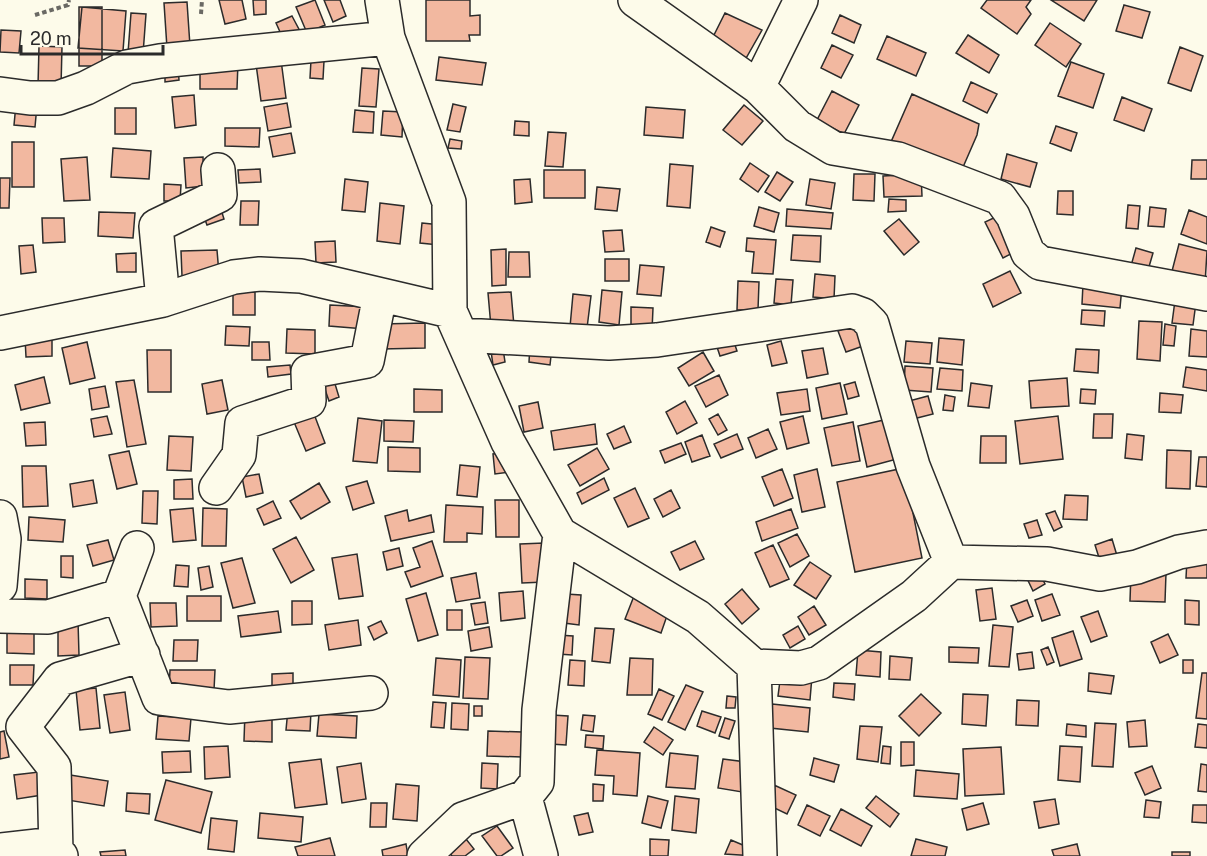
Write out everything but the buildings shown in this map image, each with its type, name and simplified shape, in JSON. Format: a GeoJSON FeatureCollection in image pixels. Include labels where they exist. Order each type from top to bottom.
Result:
{"type":"FeatureCollection","features":[{"type":"Feature","properties":{"kind":"street"},"geometry":{"type":"LineString","coordinates":[[382,0],[388,38],[449,202],[456,323],[508,442],[560,534],[698,617],[754,666],[801,668],[819,663],[914,596],[951,562],[1047,564],[1100,573],[1137,567],[1179,552],[1207,547]]}},
{"type":"Feature","properties":{"kind":"street"},"geometry":{"type":"LineString","coordinates":[[635,0],[758,87],[797,126],[833,148],[898,159],[1000,198],[1013,216],[1028,253],[1040,263],[1207,294]]}},
{"type":"Feature","properties":{"kind":"street"},"geometry":{"type":"LineString","coordinates":[[758,87],[801,0]]}},
{"type":"Feature","properties":{"kind":"street"},"geometry":{"type":"LineString","coordinates":[[0,94],[30,98],[58,98],[86,88],[113,72],[149,63],[388,38]]}},
{"type":"Feature","properties":{"kind":"street"},"geometry":{"type":"LineString","coordinates":[[163,300],[156,226],[220,195],[218,170]]}},
{"type":"Feature","properties":{"kind":"street"},"geometry":{"type":"LineString","coordinates":[[0,333],[163,300],[234,277],[260,274],[301,276],[380,296],[456,323],[609,343],[657,340],[852,311],[863,315],[872,324],[913,466],[951,562]]}},
{"type":"Feature","properties":{"kind":"street"},"geometry":{"type":"LineString","coordinates":[[216,488],[239,455],[242,423],[309,400],[308,372],[367,361],[380,296]]}},
{"type":"Feature","properties":{"kind":"street"},"geometry":{"type":"LineString","coordinates":[[0,517],[4,539],[0,586]]}},
{"type":"Feature","properties":{"kind":"street"},"geometry":{"type":"LineString","coordinates":[[424,856],[463,819],[525,796],[537,782],[539,710],[560,534]]}},
{"type":"Feature","properties":{"kind":"street"},"geometry":{"type":"LineString","coordinates":[[137,548],[119,596],[159,698],[229,707],[371,693]]}},
{"type":"Feature","properties":{"kind":"street"},"geometry":{"type":"LineString","coordinates":[[0,616],[48,617],[119,596]]}},
{"type":"Feature","properties":{"kind":"street"},"geometry":{"type":"LineString","coordinates":[[0,850],[58,850],[54,767],[23,727],[60,679],[143,655]]}},
{"type":"Feature","properties":{"kind":"street"},"geometry":{"type":"LineString","coordinates":[[754,666],[760,856]]}},
{"type":"Feature","properties":{"kind":"street"},"geometry":{"type":"LineString","coordinates":[[525,796],[542,856]]}},
{"type":"Feature","properties":{"kind":"path"},"geometry":{"type":"LineString","coordinates":[[35,15],[68,5],[69,0]]}}]}
